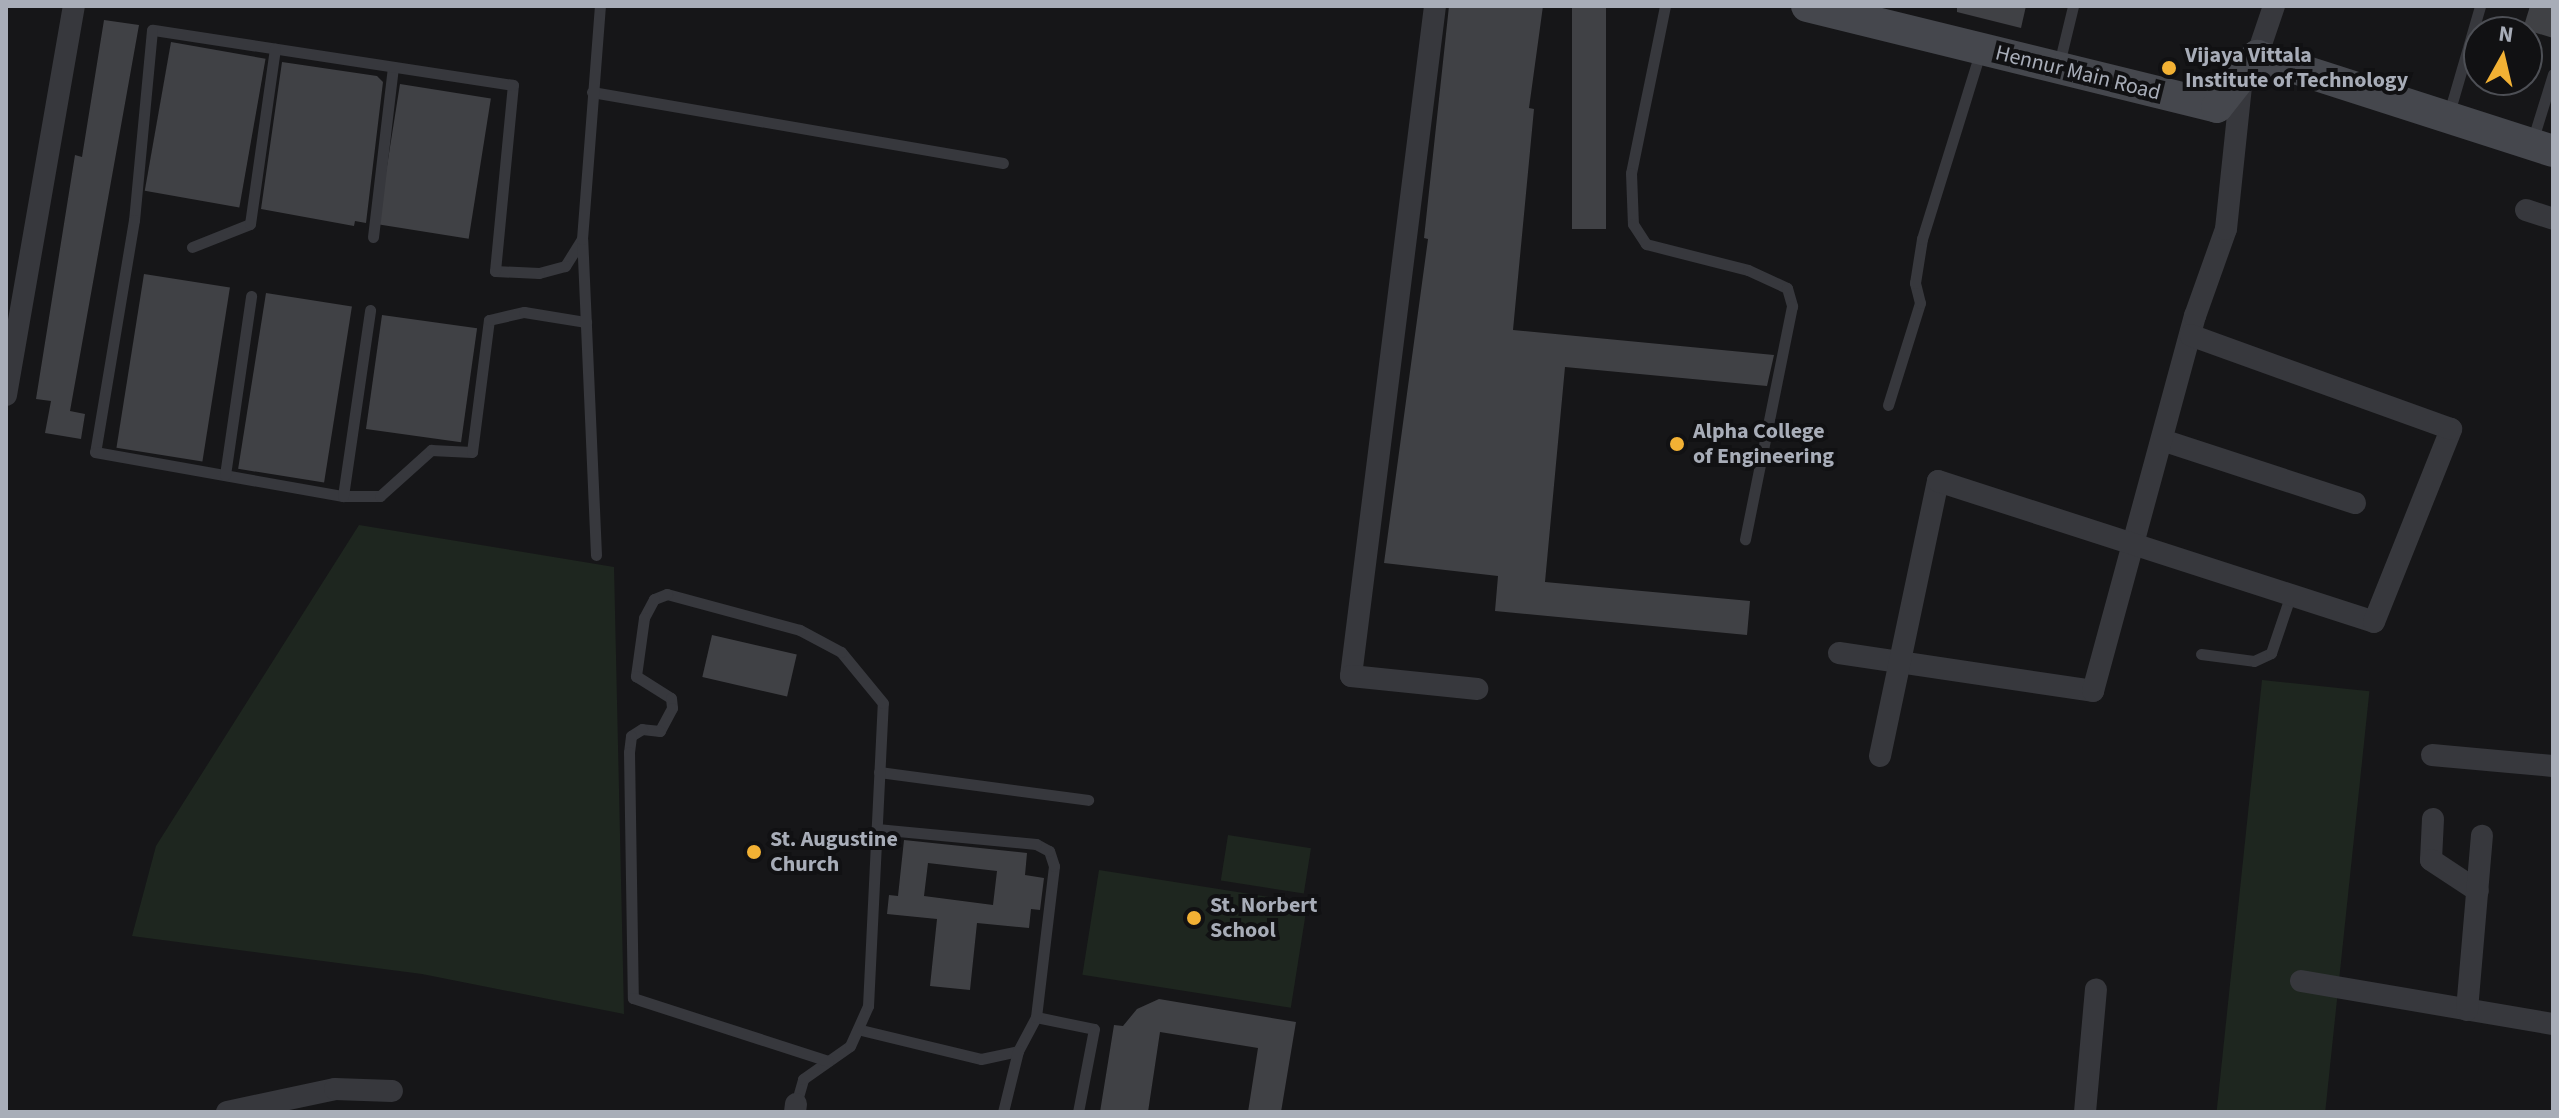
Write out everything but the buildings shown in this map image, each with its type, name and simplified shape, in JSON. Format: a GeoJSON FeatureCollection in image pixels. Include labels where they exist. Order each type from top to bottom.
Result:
{"type":"FeatureCollection","features":[{"type":"Feature","properties":{"kind":"main road","name":"Hennur Main Road"},"geometry":{"type":"LineString","coordinates":[[1807,6],[2217,107],[2249,66]]}},
{"type":"Feature","properties":{"kind":"main road"},"geometry":{"type":"LineString","coordinates":[[2249,66],[2447,118],[2542,148]]}},
{"type":"Feature","properties":{"kind":"street"},"geometry":{"type":"LineString","coordinates":[[6,395],[74,6]]}},
{"type":"Feature","properties":{"kind":"street"},"geometry":{"type":"LineString","coordinates":[[1435,6],[1351,676],[1477,689]]}},
{"type":"Feature","properties":{"kind":"street"},"geometry":{"type":"LineString","coordinates":[[1839,653],[2093,691],[2190,335],[2226,229],[2249,66],[2274,6]]}},
{"type":"Feature","properties":{"kind":"street"},"geometry":{"type":"LineString","coordinates":[[2526,210],[2553,219]]}},
{"type":"Feature","properties":{"kind":"street"},"geometry":{"type":"LineString","coordinates":[[1880,756],[1897,662],[1938,481],[2135,541],[2374,622],[2451,429],[2190,335]]}},
{"type":"Feature","properties":{"kind":"street"},"geometry":{"type":"LineString","coordinates":[[2162,440],[2355,503]]}},
{"type":"Feature","properties":{"kind":"street"},"geometry":{"type":"LineString","coordinates":[[2432,755],[2553,766]]}},
{"type":"Feature","properties":{"kind":"street"},"geometry":{"type":"LineString","coordinates":[[2433,819],[2431,860],[2478,891]]}},
{"type":"Feature","properties":{"kind":"street"},"geometry":{"type":"LineString","coordinates":[[2467,1010],[2482,836]]}},
{"type":"Feature","properties":{"kind":"street"},"geometry":{"type":"LineString","coordinates":[[2301,981],[2553,1024]]}},
{"type":"Feature","properties":{"kind":"street"},"geometry":{"type":"LineString","coordinates":[[2085,1112],[2096,989]]}},
{"type":"Feature","properties":{"kind":"street"},"geometry":{"type":"LineString","coordinates":[[227,1112],[335,1089],[392,1091]]}},
{"type":"Feature","properties":{"kind":"lane"},"geometry":{"type":"LineString","coordinates":[[596,555],[582,239],[600,6]]}},
{"type":"Feature","properties":{"kind":"lane"},"geometry":{"type":"LineString","coordinates":[[1665,6],[1631,173],[1633,224],[1646,244],[1748,270],[1787,288],[1792,306],[1745,539]]}},
{"type":"Feature","properties":{"kind":"lane"},"geometry":{"type":"LineString","coordinates":[[2058,68],[2073,6]]}},
{"type":"Feature","properties":{"kind":"lane"},"geometry":{"type":"LineString","coordinates":[[2447,118],[2480,6]]}},
{"type":"Feature","properties":{"kind":"lane"},"geometry":{"type":"LineString","coordinates":[[582,239],[565,266],[539,273],[495,271],[513,85],[152,30],[134,220],[95,452],[343,496],[380,496],[431,450],[472,452],[489,320],[524,312],[586,322]]}},
{"type":"Feature","properties":{"kind":"lane"},"geometry":{"type":"LineString","coordinates":[[192,247],[250,224],[275,49]]}},
{"type":"Feature","properties":{"kind":"lane"},"geometry":{"type":"LineString","coordinates":[[1888,405],[1920,303],[1915,283],[1922,239],[1981,49]]}},
{"type":"Feature","properties":{"kind":"lane"},"geometry":{"type":"LineString","coordinates":[[373,237],[393,67]]}},
{"type":"Feature","properties":{"kind":"lane"},"geometry":{"type":"LineString","coordinates":[[2542,148],[2553,74]]}},
{"type":"Feature","properties":{"kind":"lane"},"geometry":{"type":"LineString","coordinates":[[592,92],[1003,163]]}},
{"type":"Feature","properties":{"kind":"lane"},"geometry":{"type":"LineString","coordinates":[[225,475],[251,296]]}},
{"type":"Feature","properties":{"kind":"lane"},"geometry":{"type":"LineString","coordinates":[[343,496],[370,310]]}},
{"type":"Feature","properties":{"kind":"lane"},"geometry":{"type":"LineString","coordinates":[[795,1108],[803,1079],[828,1061],[861,1030],[868,1006],[883,703],[841,652],[800,630],[667,594],[654,599],[644,618],[636,676],[671,698],[672,708],[660,731],[642,729],[631,736],[629,752],[633,998],[828,1061]]}},
{"type":"Feature","properties":{"kind":"lane"},"geometry":{"type":"LineString","coordinates":[[2201,654],[2254,661],[2271,653],[2291,594]]}},
{"type":"Feature","properties":{"kind":"lane"},"geometry":{"type":"LineString","coordinates":[[879,772],[1088,800]]}},
{"type":"Feature","properties":{"kind":"lane"},"geometry":{"type":"LineString","coordinates":[[877,829],[1036,844],[1049,851],[1054,866],[1036,1017],[1018,1051],[1003,1112]]}},
{"type":"Feature","properties":{"kind":"lane"},"geometry":{"type":"LineString","coordinates":[[1036,1017],[1094,1029],[1078,1112]]}},
{"type":"Feature","properties":{"kind":"lane"},"geometry":{"type":"LineString","coordinates":[[861,1030],[981,1059],[1018,1051]]}},
{"type":"Feature","properties":{"kind":"shaded area"},"geometry":{"type":"Polygon","coordinates":[[[359,525],[614,567],[624,1014],[422,974],[132,936],[156,846],[359,525]]]}},
{"type":"Feature","properties":{"kind":"shaded area"},"geometry":{"type":"Polygon","coordinates":[[[2262,680],[2369,691],[2325,1112],[2217,1112],[2262,680]]]}},
{"type":"Feature","properties":{"kind":"shaded area"},"geometry":{"type":"Polygon","coordinates":[[[1228,835],[1311,848],[1304,894],[1221,880],[1228,835]]]}},
{"type":"Feature","properties":{"kind":"shaded area"},"geometry":{"type":"Polygon","coordinates":[[[1099,870],[1307,903],[1291,1008],[1082,975],[1099,870]]]}},
{"type":"Feature","properties":{"kind":"place","name":"Vijaya Vittala Institute of Technology"},"geometry":{"type":"Point","coordinates":[2169,68]}},
{"type":"Feature","properties":{"kind":"place","name":"Alpha College of Engineering"},"geometry":{"type":"Point","coordinates":[1677,444]}},
{"type":"Feature","properties":{"kind":"place","name":"St. Augustine Church"},"geometry":{"type":"Point","coordinates":[754,852]}},
{"type":"Feature","properties":{"kind":"place","name":"St. Norbert School"},"geometry":{"type":"Point","coordinates":[1194,918]}}]}
